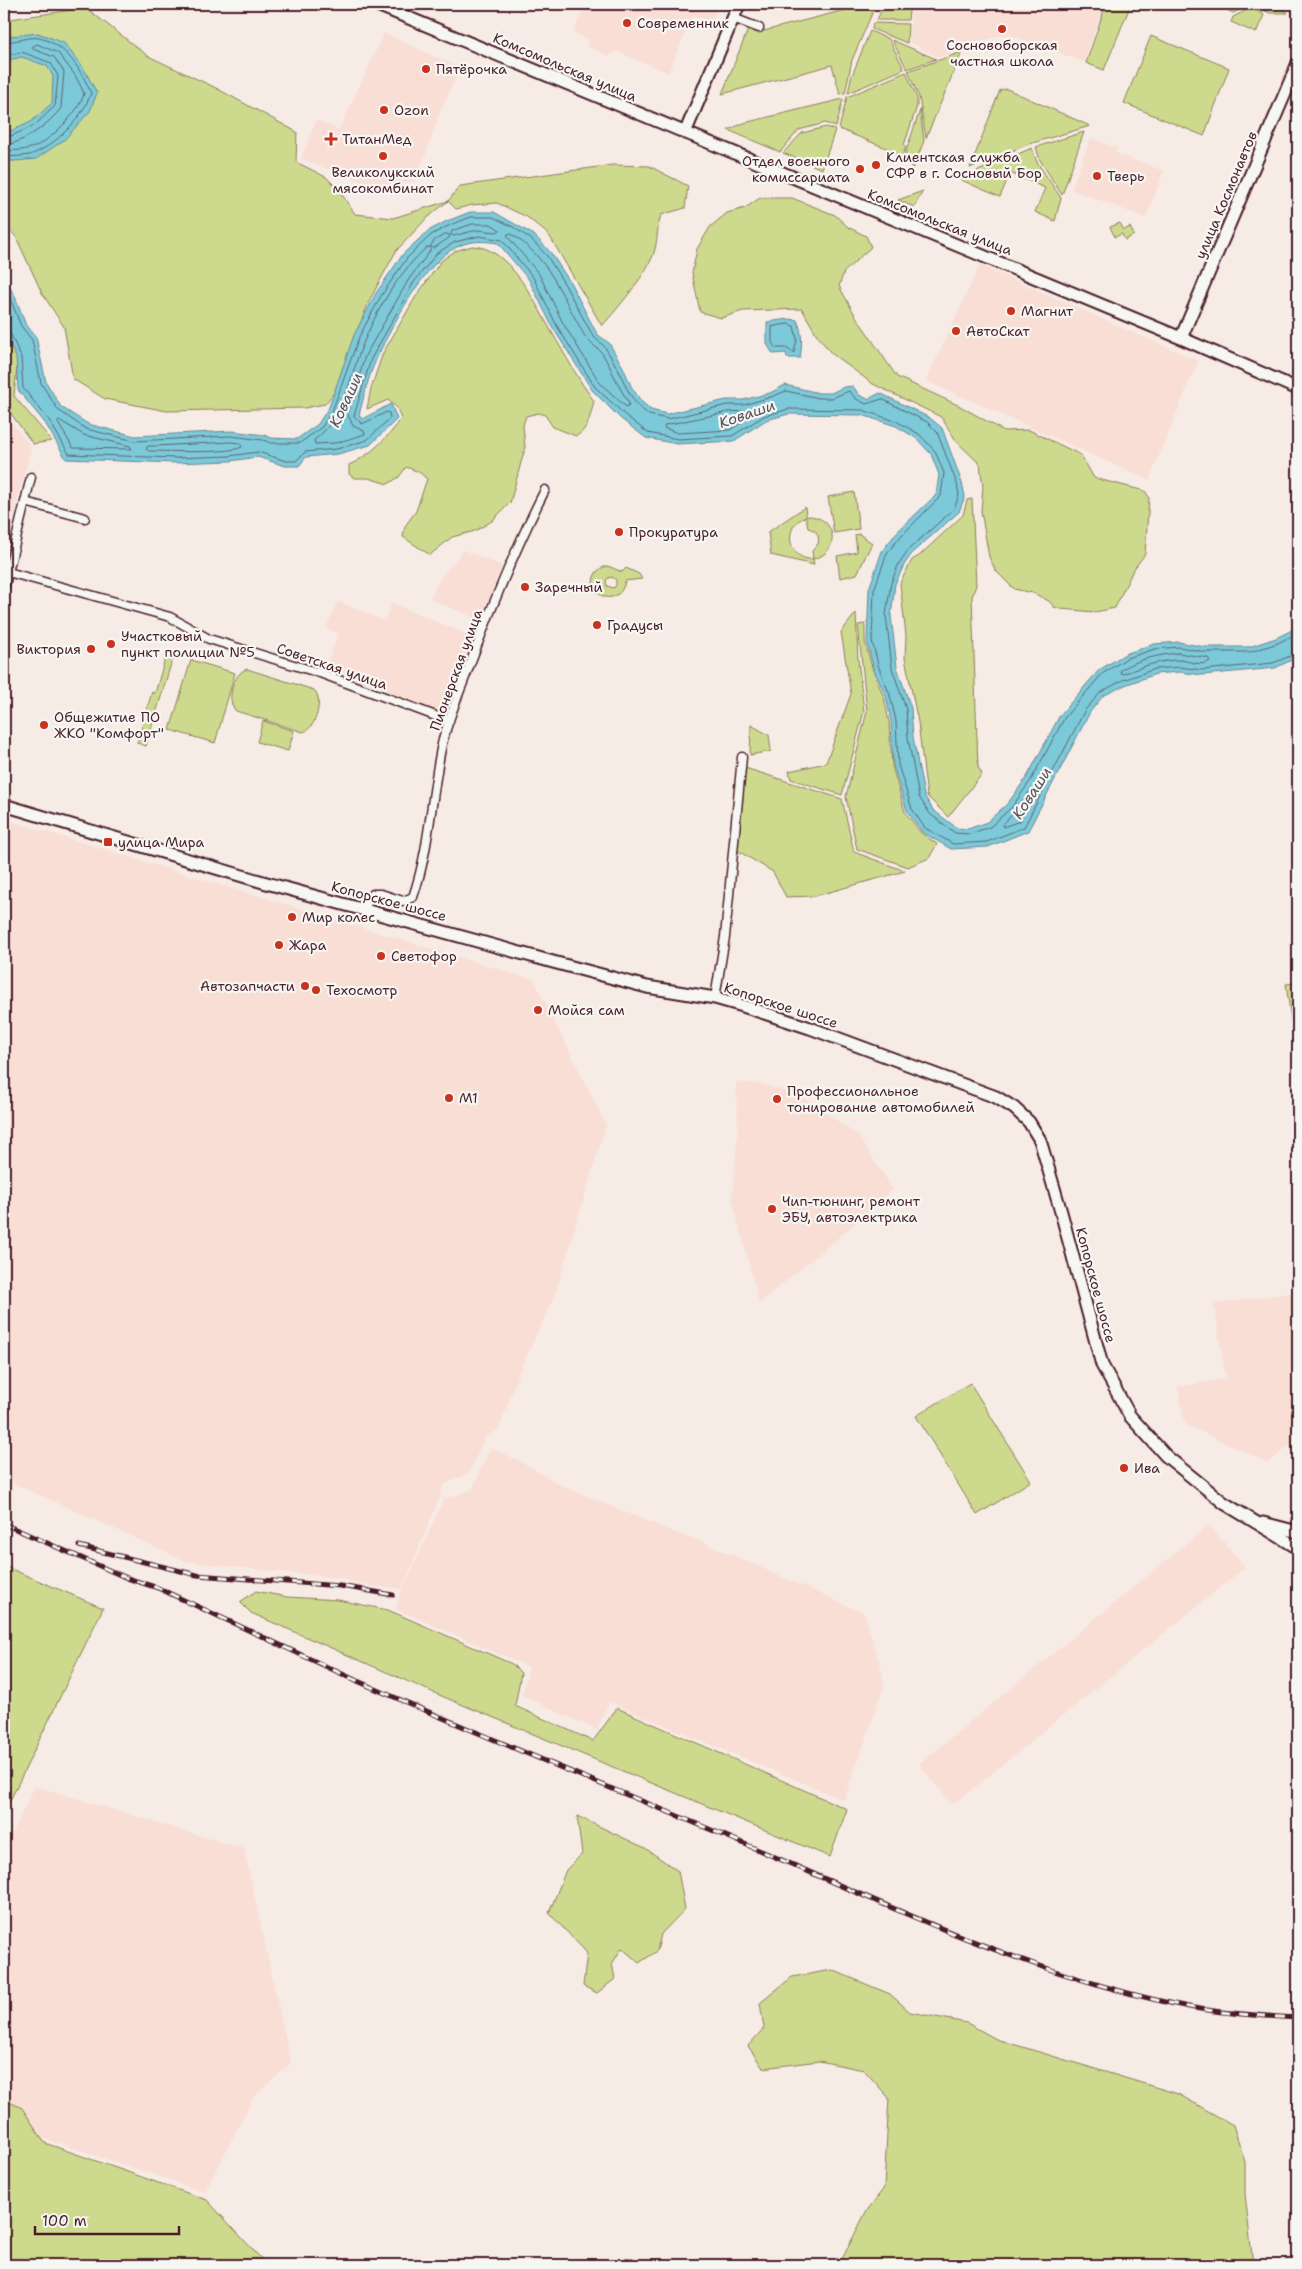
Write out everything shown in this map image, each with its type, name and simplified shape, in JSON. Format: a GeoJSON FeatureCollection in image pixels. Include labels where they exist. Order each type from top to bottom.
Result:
{"type":"FeatureCollection","features":[{"type":"Feature","properties":{"kind":"main road","name":"Комсомольская улица"},"geometry":{"type":"LineString","coordinates":[[375,4],[1181,338],[1298,389]]}},
{"type":"Feature","properties":{"kind":"main road"},"geometry":{"type":"LineString","coordinates":[[686,133],[739,4]]}},
{"type":"Feature","properties":{"kind":"main road","name":"улица Космонавтов"},"geometry":{"type":"LineString","coordinates":[[1181,338],[1298,63]]}},
{"type":"Feature","properties":{"kind":"main road","name":"Копорское шоссе"},"geometry":{"type":"LineString","coordinates":[[4,805],[262,882],[647,987],[715,998],[810,1028],[996,1098],[1014,1108],[1029,1122],[1040,1140],[1102,1364],[1130,1416],[1166,1456],[1224,1503],[1298,1548]]}},
{"type":"Feature","properties":{"kind":"main road"},"geometry":{"type":"LineString","coordinates":[[1250,1520],[1298,1532]]}},
{"type":"Feature","properties":{"kind":"street"},"geometry":{"type":"LineString","coordinates":[[733,18],[759,28]]}},
{"type":"Feature","properties":{"kind":"street"},"geometry":{"type":"LineString","coordinates":[[4,589],[31,477]]}},
{"type":"Feature","properties":{"kind":"street","name":"Пионерская улица"},"geometry":{"type":"LineString","coordinates":[[363,909],[373,894],[381,894],[404,901],[413,897],[421,873],[442,744],[449,721],[498,591],[517,546],[545,490]]}},
{"type":"Feature","properties":{"kind":"street"},"geometry":{"type":"LineString","coordinates":[[25,502],[85,518]]}},
{"type":"Feature","properties":{"kind":"street","name":"Советская улица"},"geometry":{"type":"LineString","coordinates":[[8,572],[170,617],[209,639],[320,673],[449,721]]}},
{"type":"Feature","properties":{"kind":"street"},"geometry":{"type":"LineString","coordinates":[[715,998],[726,937],[742,757]]}},
{"type":"Feature","properties":{"kind":"shaded area"},"geometry":{"type":"Polygon","coordinates":[[[586,4],[719,4],[711,22],[693,15],[668,73],[617,51],[609,56],[587,46],[589,40],[573,33],[586,4]]]}},
{"type":"Feature","properties":{"kind":"shaded area","name":"Сосновоборская частная школа"},"geometry":{"type":"Polygon","coordinates":[[[912,4],[1104,4],[1084,62],[1013,36],[997,36],[939,57],[909,42],[912,4]]]}},
{"type":"Feature","properties":{"kind":"shaded area"},"geometry":{"type":"Polygon","coordinates":[[[384,33],[460,68],[439,114],[424,159],[414,181],[385,190],[301,159],[316,120],[339,130],[384,33]]]}},
{"type":"Feature","properties":{"kind":"shaded area"},"geometry":{"type":"Polygon","coordinates":[[[1091,138],[1117,148],[1115,153],[1164,171],[1146,218],[1071,189],[1091,138]]]}},
{"type":"Feature","properties":{"kind":"shaded area"},"geometry":{"type":"Polygon","coordinates":[[[980,265],[1198,361],[1149,480],[926,381],[980,265]]]}},
{"type":"Feature","properties":{"kind":"shaded area"},"geometry":{"type":"Polygon","coordinates":[[[4,412],[31,447],[4,553],[4,412]]]}},
{"type":"Feature","properties":{"kind":"shaded area"},"geometry":{"type":"Polygon","coordinates":[[[463,550],[502,566],[480,620],[430,599],[437,583],[463,550]]]}},
{"type":"Feature","properties":{"kind":"shaded area"},"geometry":{"type":"Polygon","coordinates":[[[338,601],[384,621],[392,603],[475,638],[443,715],[326,665],[339,634],[326,628],[338,601]]]}},
{"type":"Feature","properties":{"kind":"shaded area"},"geometry":{"type":"Polygon","coordinates":[[[4,819],[534,980],[606,1125],[555,1294],[517,1377],[499,1429],[485,1437],[469,1473],[445,1484],[402,1589],[371,1586],[338,1578],[188,1562],[4,1479],[4,819]]]}},
{"type":"Feature","properties":{"kind":"shaded area"},"geometry":{"type":"Polygon","coordinates":[[[736,1082],[762,1084],[804,1097],[857,1135],[893,1189],[867,1214],[759,1303],[732,1198],[738,1130],[736,1082]]]}},
{"type":"Feature","properties":{"kind":"shaded area"},"geometry":{"type":"Polygon","coordinates":[[[1298,1292],[1298,1438],[1268,1463],[1185,1424],[1178,1387],[1226,1379],[1214,1304],[1298,1292]]]}},
{"type":"Feature","properties":{"kind":"shaded area"},"geometry":{"type":"Polygon","coordinates":[[[490,1448],[518,1460],[562,1486],[688,1538],[691,1537],[864,1613],[882,1671],[884,1686],[844,1800],[609,1702],[597,1730],[522,1695],[529,1667],[396,1609],[399,1598],[444,1499],[472,1490],[490,1448]]]}},
{"type":"Feature","properties":{"kind":"shaded area"},"geometry":{"type":"Polygon","coordinates":[[[1209,1525],[1245,1567],[953,1805],[919,1764],[1209,1525]]]}},
{"type":"Feature","properties":{"kind":"shaded area"},"geometry":{"type":"Polygon","coordinates":[[[35,1786],[244,1849],[291,2063],[254,2096],[205,2192],[4,2125],[4,1851],[35,1786]]]}},
{"type":"Feature","properties":{"kind":"green space"},"geometry":{"type":"Polygon","coordinates":[[[868,4],[876,4],[852,60],[845,93],[840,94],[832,65],[722,94],[749,27],[760,32],[868,4]]]}},
{"type":"Feature","properties":{"kind":"green space"},"geometry":{"type":"Polygon","coordinates":[[[884,4],[910,4],[908,20],[877,20],[884,4]]]}},
{"type":"Feature","properties":{"kind":"green space"},"geometry":{"type":"Polygon","coordinates":[[[1106,4],[1131,4],[1104,70],[1086,63],[1106,4]]]}},
{"type":"Feature","properties":{"kind":"green space"},"geometry":{"type":"Polygon","coordinates":[[[1215,4],[1278,4],[1288,13],[1270,13],[1251,5],[1233,13],[1215,4]]]}},
{"type":"Feature","properties":{"kind":"green space"},"geometry":{"type":"Polygon","coordinates":[[[86,8],[148,56],[214,87],[297,132],[296,162],[326,177],[339,190],[355,214],[393,218],[448,201],[426,219],[396,251],[368,303],[336,390],[325,404],[304,408],[167,411],[105,399],[73,379],[64,327],[42,293],[16,237],[4,223],[4,20],[86,8]]]}},
{"type":"Feature","properties":{"kind":"green space"},"geometry":{"type":"Polygon","coordinates":[[[1251,8],[1264,15],[1256,33],[1231,22],[1233,17],[1251,8]]]}},
{"type":"Feature","properties":{"kind":"green space"},"geometry":{"type":"Polygon","coordinates":[[[873,23],[908,24],[907,43],[872,29],[873,23]]]}},
{"type":"Feature","properties":{"kind":"green space"},"geometry":{"type":"Polygon","coordinates":[[[870,31],[889,39],[904,69],[848,93],[851,78],[870,31]]]}},
{"type":"Feature","properties":{"kind":"green space"},"geometry":{"type":"Polygon","coordinates":[[[1151,36],[1229,68],[1204,136],[1124,103],[1151,36]]]}},
{"type":"Feature","properties":{"kind":"green space"},"geometry":{"type":"Polygon","coordinates":[[[892,40],[936,59],[907,69],[892,40]]]}},
{"type":"Feature","properties":{"kind":"green space"},"geometry":{"type":"Polygon","coordinates":[[[962,52],[926,138],[919,97],[908,71],[962,52]]]}},
{"type":"Feature","properties":{"kind":"green space"},"geometry":{"type":"Polygon","coordinates":[[[906,72],[917,98],[917,106],[901,159],[891,150],[839,129],[847,97],[906,72]]]}},
{"type":"Feature","properties":{"kind":"green space"},"geometry":{"type":"Polygon","coordinates":[[[1007,89],[1090,126],[1029,144],[970,168],[1000,90],[1007,89]]]}},
{"type":"Feature","properties":{"kind":"green space"},"geometry":{"type":"Polygon","coordinates":[[[843,99],[836,127],[825,123],[799,130],[780,152],[728,130],[744,123],[843,99]]]}},
{"type":"Feature","properties":{"kind":"green space"},"geometry":{"type":"Polygon","coordinates":[[[920,110],[924,141],[913,168],[903,160],[920,110]]]}},
{"type":"Feature","properties":{"kind":"green space"},"geometry":{"type":"Polygon","coordinates":[[[826,127],[835,130],[822,169],[783,153],[802,133],[826,127]]]}},
{"type":"Feature","properties":{"kind":"green space"},"geometry":{"type":"Polygon","coordinates":[[[1084,132],[1062,195],[1040,160],[1036,147],[1084,132]]]}},
{"type":"Feature","properties":{"kind":"green space"},"geometry":{"type":"Polygon","coordinates":[[[1032,148],[1037,162],[1061,198],[1055,221],[1035,212],[1045,188],[1010,173],[1000,197],[959,179],[1032,148]]]}},
{"type":"Feature","properties":{"kind":"green space"},"geometry":{"type":"Polygon","coordinates":[[[613,165],[649,166],[688,186],[685,208],[661,215],[655,249],[647,268],[602,326],[549,235],[527,217],[497,203],[472,205],[456,209],[448,201],[460,186],[613,165]]]}},
{"type":"Feature","properties":{"kind":"green space"},"geometry":{"type":"Polygon","coordinates":[[[923,191],[914,207],[898,200],[923,191]]]}},
{"type":"Feature","properties":{"kind":"green space"},"geometry":{"type":"Polygon","coordinates":[[[760,198],[792,198],[835,215],[848,227],[866,236],[871,247],[844,272],[839,286],[855,315],[897,377],[960,406],[1004,431],[1029,430],[1081,455],[1094,478],[1145,491],[1149,497],[1145,554],[1133,570],[1115,608],[1095,612],[1061,609],[1054,607],[1049,601],[1033,593],[1014,589],[996,571],[989,557],[981,511],[983,487],[980,464],[957,442],[941,417],[873,384],[831,353],[817,335],[802,309],[743,311],[721,318],[700,312],[692,273],[697,249],[710,227],[727,213],[745,208],[760,198]]]}},
{"type":"Feature","properties":{"kind":"green space"},"geometry":{"type":"Polygon","coordinates":[[[1120,223],[1124,230],[1130,227],[1134,235],[1125,240],[1122,234],[1115,237],[1110,227],[1120,223]]]}},
{"type":"Feature","properties":{"kind":"green space"},"geometry":{"type":"Polygon","coordinates":[[[472,246],[486,249],[498,256],[521,280],[594,401],[586,426],[576,436],[553,427],[545,415],[538,413],[526,416],[523,425],[525,448],[510,503],[492,521],[475,531],[452,537],[430,555],[403,537],[405,526],[416,511],[427,479],[419,472],[406,467],[399,477],[388,484],[368,478],[354,478],[349,474],[349,465],[364,457],[378,445],[401,419],[397,408],[388,400],[367,409],[371,388],[383,353],[415,298],[441,261],[455,251],[472,246]]]}},
{"type":"Feature","properties":{"kind":"green space"},"geometry":{"type":"Polygon","coordinates":[[[4,326],[18,357],[14,396],[52,441],[33,444],[4,404],[4,326]]]}},
{"type":"Feature","properties":{"kind":"green space"},"geometry":{"type":"Polygon","coordinates":[[[854,492],[859,529],[834,533],[828,497],[854,492]]]}},
{"type":"Feature","properties":{"kind":"green space"},"geometry":{"type":"Polygon","coordinates":[[[972,499],[976,585],[972,597],[978,767],[982,774],[948,817],[927,796],[918,722],[905,658],[906,636],[900,583],[912,560],[919,556],[963,515],[967,500],[972,499]]]}},
{"type":"Feature","properties":{"kind":"green space"},"geometry":{"type":"Polygon","coordinates":[[[805,507],[806,516],[816,517],[824,521],[832,535],[832,542],[828,550],[813,559],[814,565],[771,555],[768,532],[805,507]],[[806,517],[798,521],[793,527],[791,534],[793,548],[804,558],[813,559],[812,551],[819,541],[816,532],[808,528],[806,517]]]}},
{"type":"Feature","properties":{"kind":"green space"},"geometry":{"type":"Polygon","coordinates":[[[859,534],[872,543],[857,574],[840,578],[837,556],[857,552],[855,535],[859,534]]]}},
{"type":"Feature","properties":{"kind":"green space"},"geometry":{"type":"Polygon","coordinates":[[[608,566],[622,572],[626,568],[639,574],[642,579],[625,581],[617,595],[612,597],[603,596],[594,589],[593,581],[595,574],[608,566]],[[612,577],[606,581],[607,586],[614,588],[616,580],[612,577]]]}},
{"type":"Feature","properties":{"kind":"green space"},"geometry":{"type":"Polygon","coordinates":[[[856,613],[858,660],[864,711],[842,795],[791,779],[789,771],[826,763],[851,694],[841,632],[856,613]]]}},
{"type":"Feature","properties":{"kind":"green space"},"geometry":{"type":"Polygon","coordinates":[[[865,624],[865,642],[873,671],[884,697],[889,722],[892,766],[905,812],[921,833],[937,844],[929,858],[908,867],[857,849],[846,797],[867,711],[858,625],[865,624]]]}},
{"type":"Feature","properties":{"kind":"green space"},"geometry":{"type":"Polygon","coordinates":[[[167,652],[174,654],[146,746],[137,743],[152,692],[155,693],[167,652]]]}},
{"type":"Feature","properties":{"kind":"green space"},"geometry":{"type":"Polygon","coordinates":[[[191,660],[235,673],[215,743],[170,730],[191,660]]]}},
{"type":"Feature","properties":{"kind":"green space"},"geometry":{"type":"Polygon","coordinates":[[[247,669],[314,690],[318,700],[317,713],[315,720],[308,730],[303,732],[236,711],[231,701],[232,688],[234,681],[247,669]]]}},
{"type":"Feature","properties":{"kind":"green space"},"geometry":{"type":"Polygon","coordinates":[[[263,721],[294,731],[288,751],[257,742],[263,721]]]}},
{"type":"Feature","properties":{"kind":"green space"},"geometry":{"type":"Polygon","coordinates":[[[751,725],[769,735],[771,751],[750,755],[751,725]]]}},
{"type":"Feature","properties":{"kind":"green space"},"geometry":{"type":"Polygon","coordinates":[[[742,767],[842,799],[854,852],[905,871],[815,896],[786,897],[773,872],[735,849],[742,767]]]}},
{"type":"Feature","properties":{"kind":"green space"},"geometry":{"type":"Polygon","coordinates":[[[1298,983],[1298,1068],[1286,984],[1298,983]]]}},
{"type":"Feature","properties":{"kind":"green space"},"geometry":{"type":"Polygon","coordinates":[[[970,1383],[1031,1481],[977,1515],[916,1416],[970,1383]]]}},
{"type":"Feature","properties":{"kind":"green space"},"geometry":{"type":"Polygon","coordinates":[[[4,1566],[103,1608],[4,1813],[4,1566]]]}},
{"type":"Feature","properties":{"kind":"green space"},"geometry":{"type":"Polygon","coordinates":[[[256,1591],[287,1597],[338,1600],[388,1610],[512,1664],[521,1673],[515,1706],[593,1741],[617,1708],[847,1809],[830,1857],[439,1695],[251,1613],[240,1602],[256,1591]]]}},
{"type":"Feature","properties":{"kind":"green space"},"geometry":{"type":"Polygon","coordinates":[[[577,1816],[645,1848],[678,1871],[685,1909],[661,1934],[657,1951],[639,1963],[622,1948],[612,1964],[615,1979],[597,1993],[583,1986],[587,1953],[549,1913],[566,1870],[582,1854],[577,1816]]]}},
{"type":"Feature","properties":{"kind":"green space"},"geometry":{"type":"Polygon","coordinates":[[[832,1970],[890,1994],[910,2012],[967,2023],[996,2039],[1178,2094],[1233,2125],[1245,2162],[1245,2194],[1253,2265],[839,2265],[866,2212],[884,2188],[889,2098],[864,2070],[819,2061],[763,2068],[748,2046],[764,2028],[760,2003],[792,1977],[832,1970]]]}},
{"type":"Feature","properties":{"kind":"green space"},"geometry":{"type":"Polygon","coordinates":[[[5,2100],[22,2108],[45,2143],[207,2200],[267,2265],[4,2265],[5,2100]]]}},
{"type":"Feature","properties":{"kind":"water"},"geometry":{"type":"Polygon","coordinates":[[[38,33],[64,43],[84,69],[97,93],[90,111],[64,140],[36,159],[4,162],[4,134],[31,122],[52,103],[53,76],[47,66],[22,57],[4,61],[4,37],[38,33]]]}},
{"type":"Feature","properties":{"kind":"water","name":"Коваши"},"geometry":{"type":"Polygon","coordinates":[[[470,212],[494,212],[534,235],[551,253],[570,282],[597,334],[609,343],[623,367],[631,386],[641,401],[651,410],[667,414],[726,400],[743,400],[770,393],[785,385],[819,393],[831,393],[844,387],[853,386],[859,395],[868,399],[880,393],[930,418],[942,428],[965,496],[959,512],[913,552],[904,565],[895,584],[891,616],[897,667],[911,708],[913,737],[924,795],[933,810],[957,828],[968,829],[987,822],[1008,803],[1027,777],[1060,715],[1099,670],[1125,654],[1154,644],[1179,642],[1205,647],[1249,647],[1276,638],[1298,627],[1298,657],[1275,668],[1203,675],[1179,672],[1156,674],[1125,685],[1103,696],[1090,712],[1028,831],[988,847],[951,849],[922,832],[907,811],[893,765],[891,721],[886,696],[874,670],[867,642],[869,589],[882,551],[897,532],[936,495],[939,475],[931,454],[916,438],[896,426],[862,415],[789,414],[766,420],[734,441],[677,444],[646,438],[621,419],[592,390],[553,328],[529,280],[498,243],[482,242],[462,245],[445,254],[421,280],[400,314],[373,367],[359,415],[362,419],[391,404],[397,419],[370,445],[338,454],[306,457],[299,466],[285,466],[258,457],[230,461],[176,463],[66,459],[45,423],[18,390],[16,358],[4,330],[4,278],[15,296],[25,323],[36,337],[46,382],[61,407],[88,424],[135,436],[232,431],[264,435],[271,438],[297,439],[318,424],[329,407],[354,335],[376,293],[403,254],[428,231],[470,212]]]}},
{"type":"Feature","properties":{"kind":"water"},"geometry":{"type":"Polygon","coordinates":[[[788,319],[797,320],[799,325],[802,339],[800,358],[787,358],[786,353],[773,354],[767,344],[767,322],[788,319]]]}},
{"type":"Feature","properties":{"kind":"railway"},"geometry":{"type":"LineString","coordinates":[[4,1524],[127,1578],[158,1588],[400,1700],[959,1936],[1075,1978],[1134,1994],[1207,2010],[1298,2018]]}},
{"type":"Feature","properties":{"kind":"railway"},"geometry":{"type":"LineString","coordinates":[[79,1546],[197,1575],[340,1586],[393,1595]]}},
{"type":"Feature","properties":{"kind":"place","name":"Современник"},"geometry":{"type":"Point","coordinates":[627,23]}},
{"type":"Feature","properties":{"kind":"place","name":"Сосновоборская частная школа"},"geometry":{"type":"Point","coordinates":[1002,29]}},
{"type":"Feature","properties":{"kind":"place","name":"Пятёрочка"},"geometry":{"type":"Point","coordinates":[426,69]}},
{"type":"Feature","properties":{"kind":"place","name":"Ozon"},"geometry":{"type":"Point","coordinates":[384,110]}},
{"type":"Feature","properties":{"kind":"place","name":"ТитанМед"},"geometry":{"type":"Point","coordinates":[331,139]}},
{"type":"Feature","properties":{"kind":"place","name":"Великолукский мясокомбинат"},"geometry":{"type":"Point","coordinates":[383,156]}},
{"type":"Feature","properties":{"kind":"place","name":"Клиентская служба СФР в г. Сосновый Бор"},"geometry":{"type":"Point","coordinates":[876,165]}},
{"type":"Feature","properties":{"kind":"place","name":"Отдел военного комиссариата"},"geometry":{"type":"Point","coordinates":[860,169]}},
{"type":"Feature","properties":{"kind":"place","name":"Тверь"},"geometry":{"type":"Point","coordinates":[1097,176]}},
{"type":"Feature","properties":{"kind":"place","name":"Магнит"},"geometry":{"type":"Point","coordinates":[1011,311]}},
{"type":"Feature","properties":{"kind":"place","name":"АвтоСкат"},"geometry":{"type":"Point","coordinates":[956,331]}},
{"type":"Feature","properties":{"kind":"place","name":"Прокуратура"},"geometry":{"type":"Point","coordinates":[619,532]}},
{"type":"Feature","properties":{"kind":"place","name":"Заречный"},"geometry":{"type":"Point","coordinates":[525,587]}},
{"type":"Feature","properties":{"kind":"place","name":"Градусы"},"geometry":{"type":"Point","coordinates":[597,625]}},
{"type":"Feature","properties":{"kind":"place","name":"Участковый пункт полиции №5"},"geometry":{"type":"Point","coordinates":[111,644]}},
{"type":"Feature","properties":{"kind":"place","name":"Виктория"},"geometry":{"type":"Point","coordinates":[91,649]}},
{"type":"Feature","properties":{"kind":"place","name":"Общежитие ПО ЖКО \"Комфорт\""},"geometry":{"type":"Point","coordinates":[44,725]}},
{"type":"Feature","properties":{"kind":"place","name":"улица Мира"},"geometry":{"type":"Point","coordinates":[108,842]}},
{"type":"Feature","properties":{"kind":"place","name":"Мир колес"},"geometry":{"type":"Point","coordinates":[292,917]}},
{"type":"Feature","properties":{"kind":"place","name":"Жара"},"geometry":{"type":"Point","coordinates":[279,945]}},
{"type":"Feature","properties":{"kind":"place","name":"Светофор"},"geometry":{"type":"Point","coordinates":[381,956]}},
{"type":"Feature","properties":{"kind":"place","name":"Автозапчасти"},"geometry":{"type":"Point","coordinates":[305,986]}},
{"type":"Feature","properties":{"kind":"place","name":"Техосмотр"},"geometry":{"type":"Point","coordinates":[316,990]}},
{"type":"Feature","properties":{"kind":"place","name":"Мойся сам"},"geometry":{"type":"Point","coordinates":[538,1010]}},
{"type":"Feature","properties":{"kind":"place","name":"М1"},"geometry":{"type":"Point","coordinates":[449,1098]}},
{"type":"Feature","properties":{"kind":"place","name":"Профессиональное тонирование автомобилей"},"geometry":{"type":"Point","coordinates":[777,1099]}},
{"type":"Feature","properties":{"kind":"place","name":"Чип-тюнинг, ремонт ЭБУ, автоэлектрика"},"geometry":{"type":"Point","coordinates":[772,1209]}},
{"type":"Feature","properties":{"kind":"place","name":"Ива"},"geometry":{"type":"Point","coordinates":[1124,1468]}}]}
